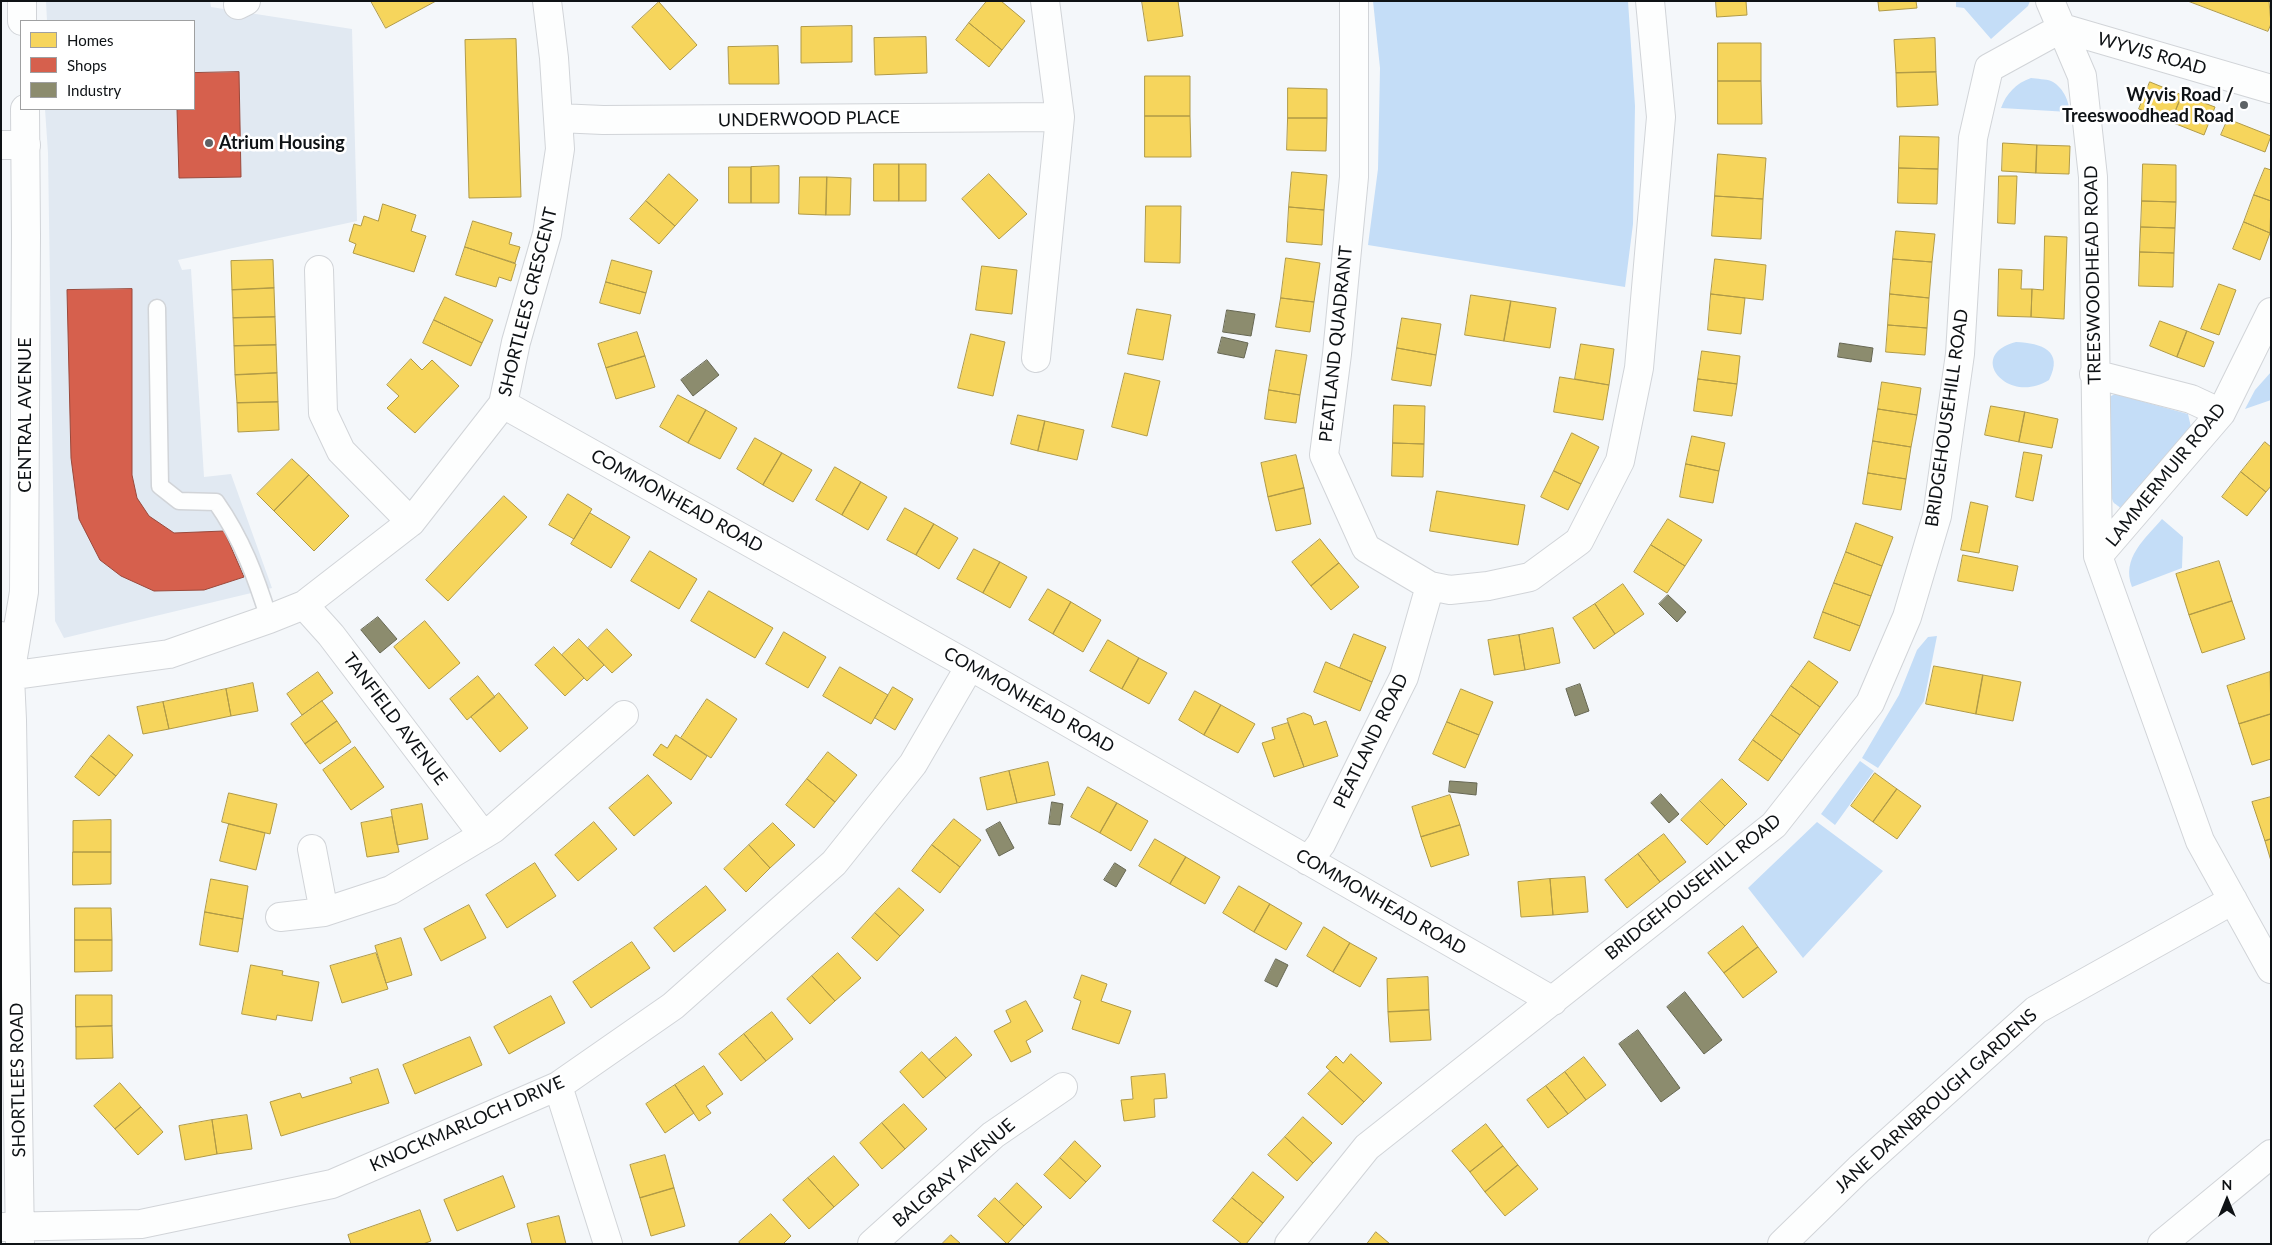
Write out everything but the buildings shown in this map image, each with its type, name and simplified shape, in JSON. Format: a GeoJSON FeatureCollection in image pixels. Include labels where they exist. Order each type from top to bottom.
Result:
{"type":"FeatureCollection","features":[{"type":"Feature","properties":{"kind":"street"},"geometry":{"type":"LineString","coordinates":[[22,1],[22,20]]}},
{"type":"Feature","properties":{"kind":"street","name":"SHORTLEES CRESCENT"},"geometry":{"type":"LineString","coordinates":[[6,677],[169,654],[269,619],[304,605],[411,522],[503,404],[516,342],[547,234],[560,150],[554,58],[547,1]]}},
{"type":"Feature","properties":{"kind":"street"},"geometry":{"type":"LineString","coordinates":[[1036,358],[1060,118],[1045,1]]}},
{"type":"Feature","properties":{"kind":"street","name":"PEATLAND QUADRANT"},"geometry":{"type":"LineString","coordinates":[[1354,1],[1354,177],[1337,354],[1324,455],[1366,548],[1430,586],[1450,590],[1530,577],[1580,541],[1620,461],[1639,368],[1661,118],[1650,1]]}},
{"type":"Feature","properties":{"kind":"street","name":"TREESWOODHEAD ROAD"},"geometry":{"type":"LineString","coordinates":[[2050,1],[2082,76],[2093,177],[2094,374],[2098,556],[2200,841],[2271,969]]}},
{"type":"Feature","properties":{"kind":"street","name":"WYVIS ROAD"},"geometry":{"type":"LineString","coordinates":[[2062,28],[2271,89]]}},
{"type":"Feature","properties":{"kind":"street","name":"BRIDGEHOUSEHILL ROAD"},"geometry":{"type":"LineString","coordinates":[[1289,1244],[1368,1147],[1774,825],[1870,703],[1907,618],[1937,516],[1960,354],[1973,138],[1989,68],[2062,28]]}},
{"type":"Feature","properties":{"kind":"street","name":"CENTRAL AVENUE"},"geometry":{"type":"LineString","coordinates":[[6,677],[24,592],[13,145],[25,110]]}},
{"type":"Feature","properties":{"kind":"street","name":"UNDERWOOD PLACE"},"geometry":{"type":"LineString","coordinates":[[558,118],[603,120],[1060,118]]}},
{"type":"Feature","properties":{"kind":"street"},"geometry":{"type":"LineString","coordinates":[[319,270],[323,413],[341,451],[411,522]]}},
{"type":"Feature","properties":{"kind":"street","name":"LAMMERMUIR ROAD"},"geometry":{"type":"LineString","coordinates":[[2098,556],[2221,413],[2267,329]]}},
{"type":"Feature","properties":{"kind":"street"},"geometry":{"type":"LineString","coordinates":[[2094,374],[2191,399],[2221,413]]}},
{"type":"Feature","properties":{"kind":"street","name":"COMMONHEAD ROAD"},"geometry":{"type":"LineString","coordinates":[[503,404],[970,666],[1553,1001]]}},
{"type":"Feature","properties":{"kind":"street","name":"PEATLAND ROAD"},"geometry":{"type":"LineString","coordinates":[[1308,861],[1321,844],[1404,677],[1430,586]]}},
{"type":"Feature","properties":{"kind":"street","name":"TANFIELD AVENUE"},"geometry":{"type":"LineString","coordinates":[[304,605],[331,635],[483,835]]}},
{"type":"Feature","properties":{"kind":"street"},"geometry":{"type":"LineString","coordinates":[[1,636],[6,677]]}},
{"type":"Feature","properties":{"kind":"street","name":"KNOCKMARLOCH DRIVE"},"geometry":{"type":"LineString","coordinates":[[14,1232],[141,1224],[332,1184],[558,1086],[673,1006],[834,863],[913,764],[970,666]]}},
{"type":"Feature","properties":{"kind":"street","name":"SHORTLEES ROAD"},"geometry":{"type":"LineString","coordinates":[[6,677],[14,1232]]}},
{"type":"Feature","properties":{"kind":"street"},"geometry":{"type":"LineString","coordinates":[[280,917],[324,912],[391,890],[493,829],[624,715]]}},
{"type":"Feature","properties":{"kind":"street"},"geometry":{"type":"LineString","coordinates":[[312,849],[324,912]]}},
{"type":"Feature","properties":{"kind":"street","name":"JANE DARNBROUGH GARDENS"},"geometry":{"type":"LineString","coordinates":[[1782,1244],[1859,1169],[2036,1010],[2233,900]]}},
{"type":"Feature","properties":{"kind":"street"},"geometry":{"type":"LineString","coordinates":[[558,1086],[608,1244]]}},
{"type":"Feature","properties":{"kind":"street","name":"BALGRAY AVENUE"},"geometry":{"type":"LineString","coordinates":[[872,1244],[993,1135],[1063,1087]]}},
{"type":"Feature","properties":{"kind":"street"},"geometry":{"type":"LineString","coordinates":[[2162,1244],[2271,1154]]}},
{"type":"Feature","properties":{"kind":"lane"},"geometry":{"type":"LineString","coordinates":[[157,308],[160,486],[179,501],[216,502],[235,529],[254,570],[269,619]]}},
{"type":"Feature","properties":{"kind":"shaded area"},"geometry":{"type":"Polygon","coordinates":[[[46,1],[210,1],[211,7],[352,29],[357,221],[178,260],[182,270],[191,269],[204,477],[231,474],[272,588],[64,638],[55,621],[48,153],[45,110],[195,110],[195,20],[47,20],[46,1]]]}},
{"type":"Feature","properties":{"kind":"shaded area"},"geometry":{"type":"Polygon","coordinates":[[[1373,1],[1628,1],[1635,106],[1633,224],[1625,287],[1368,245],[1378,169],[1380,68],[1373,1]]]}},
{"type":"Feature","properties":{"kind":"shaded area"},"geometry":{"type":"Polygon","coordinates":[[[1956,1],[2030,1],[2028,6],[1991,39],[1964,8],[1956,7],[1956,1]]]}},
{"type":"Feature","properties":{"kind":"shaded area"},"geometry":{"type":"Polygon","coordinates":[[[2031,78],[2049,80],[2059,86],[2067,99],[2069,112],[2001,108],[2012,90],[2031,78]]]}},
{"type":"Feature","properties":{"kind":"shaded area"},"geometry":{"type":"Polygon","coordinates":[[[2016,342],[2034,344],[2048,350],[2054,362],[2049,380],[2034,386],[2019,387],[2007,383],[1998,376],[1993,367],[1994,357],[2001,348],[2016,342]]]}},
{"type":"Feature","properties":{"kind":"shaded area"},"geometry":{"type":"Polygon","coordinates":[[[2271,372],[2271,400],[2245,409],[2255,390],[2271,372]]]}},
{"type":"Feature","properties":{"kind":"shaded area"},"geometry":{"type":"Polygon","coordinates":[[[2115,394],[2188,414],[2191,427],[2131,501],[2120,508],[2114,503],[2111,496],[2107,452],[2107,398],[2115,394]]]}},
{"type":"Feature","properties":{"kind":"shaded area"},"geometry":{"type":"Polygon","coordinates":[[[2162,519],[2183,537],[2182,568],[2132,587],[2129,577],[2132,558],[2142,542],[2162,519]]]}},
{"type":"Feature","properties":{"kind":"shaded area"},"geometry":{"type":"Polygon","coordinates":[[[1937,636],[1924,701],[1878,768],[1862,758],[1899,695],[1917,650],[1928,637],[1937,636]]]}},
{"type":"Feature","properties":{"kind":"shaded area"},"geometry":{"type":"Polygon","coordinates":[[[1860,761],[1874,771],[1835,825],[1821,814],[1860,761]]]}},
{"type":"Feature","properties":{"kind":"shaded area"},"geometry":{"type":"Polygon","coordinates":[[[1817,822],[1883,871],[1803,958],[1748,888],[1817,822]]]}},
{"type":"Feature","properties":{"kind":"place","name":"Wyvis Road / Treeswoodhead Road"},"geometry":{"type":"Point","coordinates":[2244,105]}},
{"type":"Feature","properties":{"kind":"place","name":"Atrium Housing"},"geometry":{"type":"Point","coordinates":[209,143]}}]}
